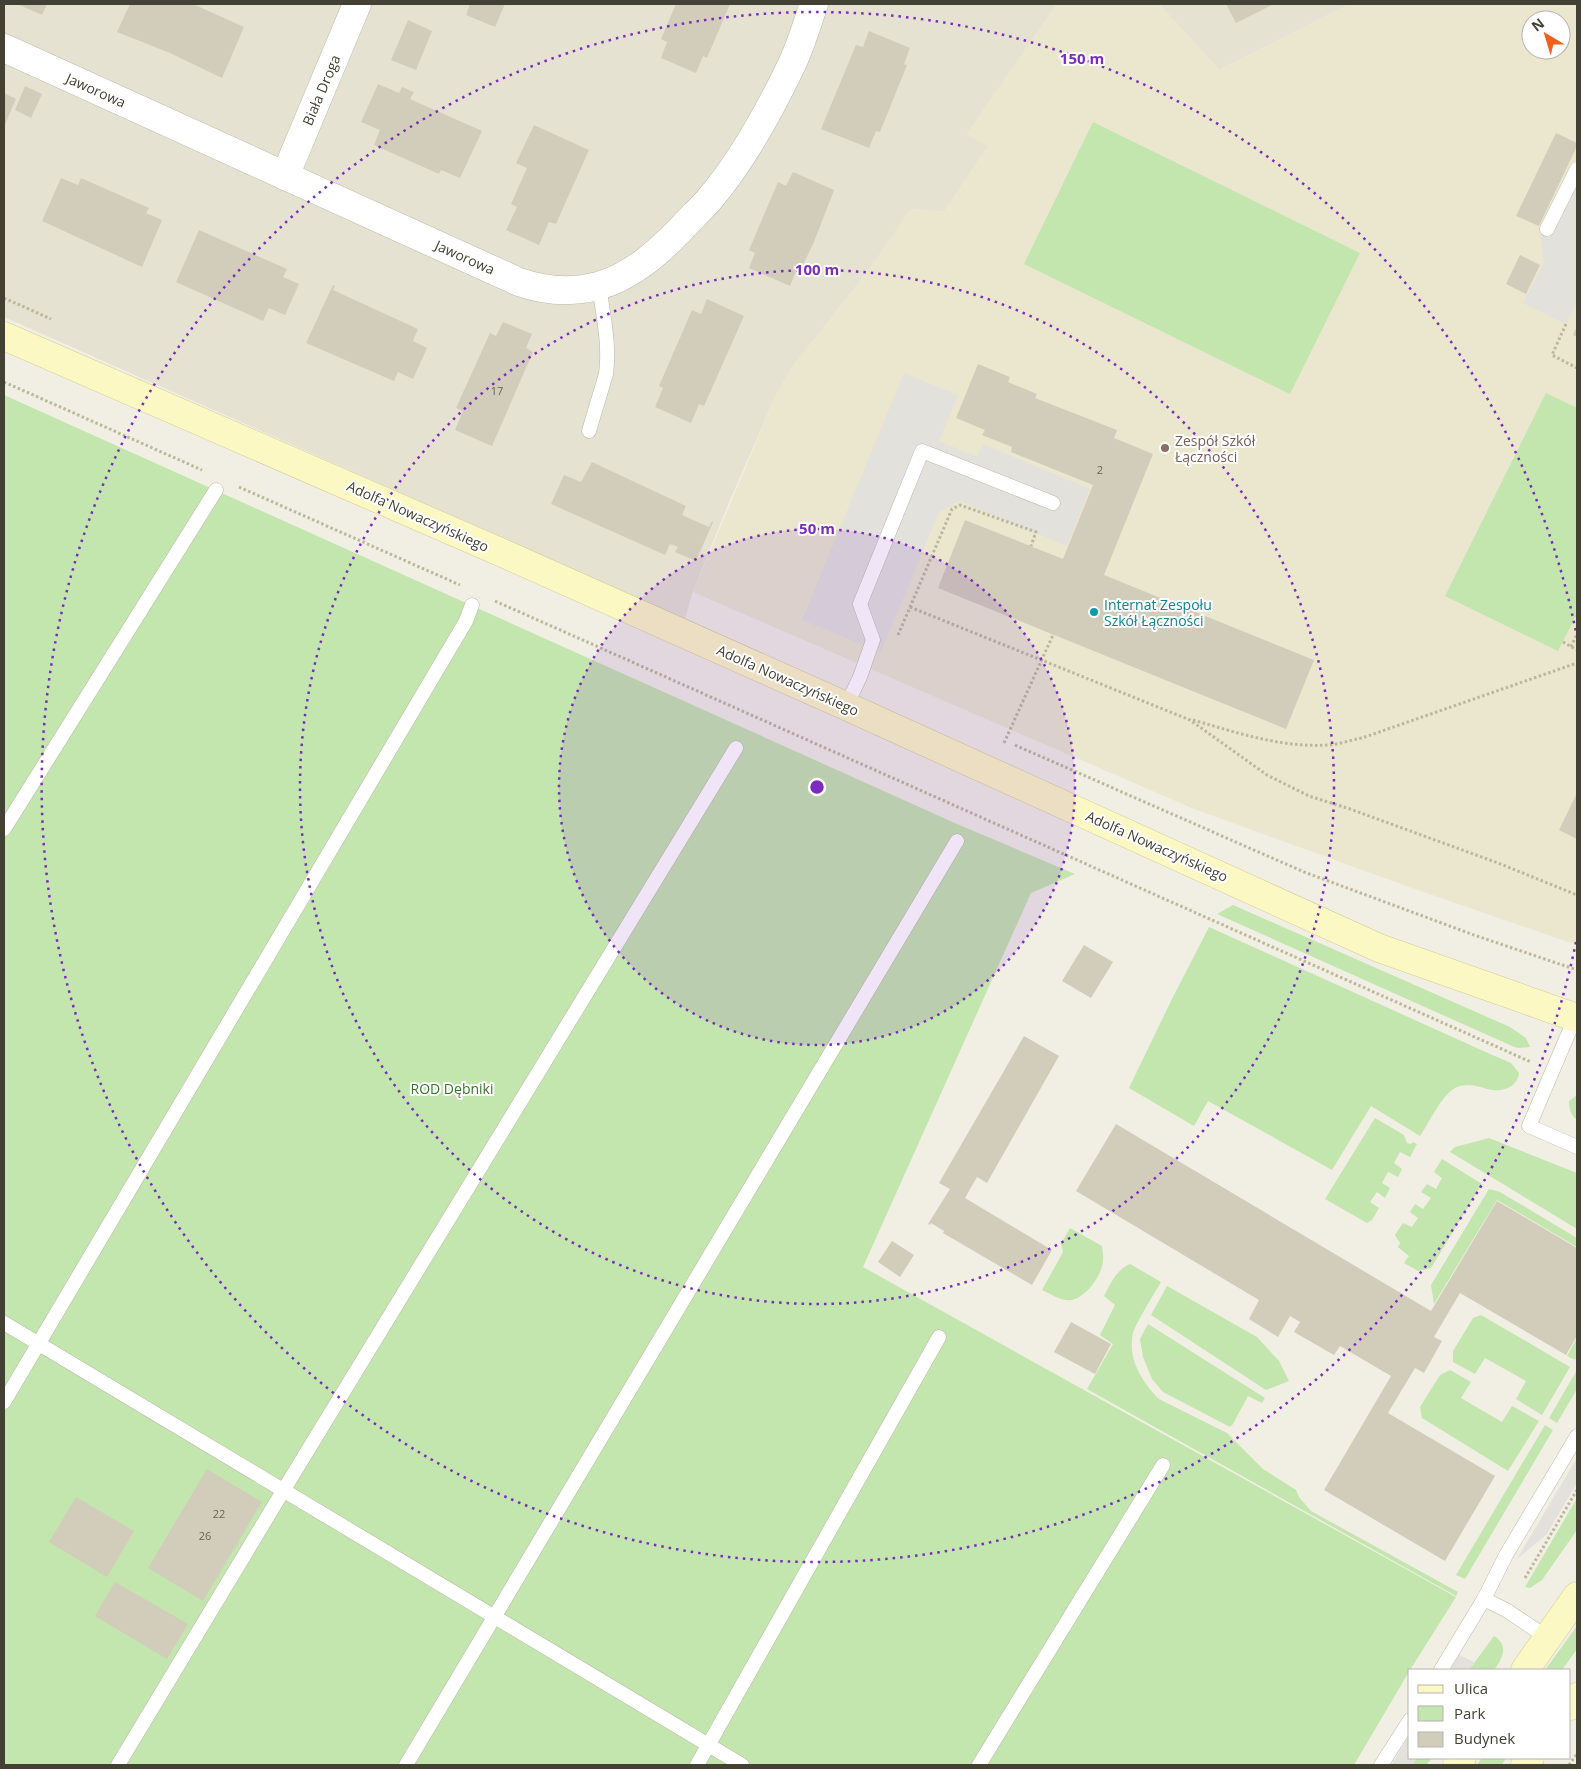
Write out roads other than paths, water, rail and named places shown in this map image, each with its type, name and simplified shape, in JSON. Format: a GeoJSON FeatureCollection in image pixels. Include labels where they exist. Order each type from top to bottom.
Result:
{"type":"FeatureCollection","features":[{"type":"Feature","properties":{"kind":"street","name":"Biała Droga"},"geometry":{"type":"LineString","coordinates":[[285,176],[357,4]]}},
{"type":"Feature","properties":{"kind":"street","name":"Jaworowa"},"geometry":{"type":"LineString","coordinates":[[4,48],[526,284],[550,290],[564,290],[599,285],[634,269],[663,248],[709,200],[735,164],[774,100],[793,63],[814,4]]}},
{"type":"Feature","properties":{"kind":"street","name":"Adolfa Nowaczyńskiego"},"geometry":{"type":"LineString","coordinates":[[4,336],[507,555],[992,771],[1380,948],[1576,1019]]}},
{"type":"Feature","properties":{"kind":"street"},"geometry":{"type":"LineString","coordinates":[[1526,1669],[1577,1596]]}},
{"type":"Feature","properties":{"kind":"lane"},"geometry":{"type":"LineString","coordinates":[[1548,229],[1577,169]]}},
{"type":"Feature","properties":{"kind":"lane"},"geometry":{"type":"LineString","coordinates":[[589,431],[607,365],[607,342],[599,285]]}},
{"type":"Feature","properties":{"kind":"lane"},"geometry":{"type":"LineString","coordinates":[[846,706],[860,677],[873,640],[860,604],[922,451],[1054,503]]}},
{"type":"Feature","properties":{"kind":"lane"},"geometry":{"type":"LineString","coordinates":[[4,829],[216,490]]}},
{"type":"Feature","properties":{"kind":"lane"},"geometry":{"type":"LineString","coordinates":[[4,1402],[466,622],[472,605]]}},
{"type":"Feature","properties":{"kind":"lane"},"geometry":{"type":"LineString","coordinates":[[118,1765],[736,748]]}},
{"type":"Feature","properties":{"kind":"lane"},"geometry":{"type":"LineString","coordinates":[[406,1765],[957,841]]}},
{"type":"Feature","properties":{"kind":"lane"},"geometry":{"type":"LineString","coordinates":[[1576,1019],[1529,1126],[1577,1147]]}},
{"type":"Feature","properties":{"kind":"lane"},"geometry":{"type":"LineString","coordinates":[[4,1323],[742,1765]]}},
{"type":"Feature","properties":{"kind":"lane"},"geometry":{"type":"LineString","coordinates":[[696,1765],[939,1337]]}},
{"type":"Feature","properties":{"kind":"lane"},"geometry":{"type":"LineString","coordinates":[[1443,1669],[1484,1599],[1506,1555],[1577,1436]]}},
{"type":"Feature","properties":{"kind":"lane"},"geometry":{"type":"LineString","coordinates":[[979,1765],[1163,1465]]}},
{"type":"Feature","properties":{"kind":"lane"},"geometry":{"type":"LineString","coordinates":[[1484,1599],[1506,1610],[1548,1638]]}},
{"type":"Feature","properties":{"kind":"lane"},"geometry":{"type":"LineString","coordinates":[[1381,1765],[1408,1723]]}},
{"type":"Feature","properties":{"kind":"place","name":"Zespół Szkół Łączności"},"geometry":{"type":"Point","coordinates":[1165,448]}},
{"type":"Feature","properties":{"kind":"place","name":"Internat Zespołu Szkół Łączności"},"geometry":{"type":"Point","coordinates":[1094,612]}},
{"type":"Feature","properties":{"kind":"park label","name":"ROD Dębniki"},"geometry":{"type":"Point","coordinates":[452,1088]}}]}
